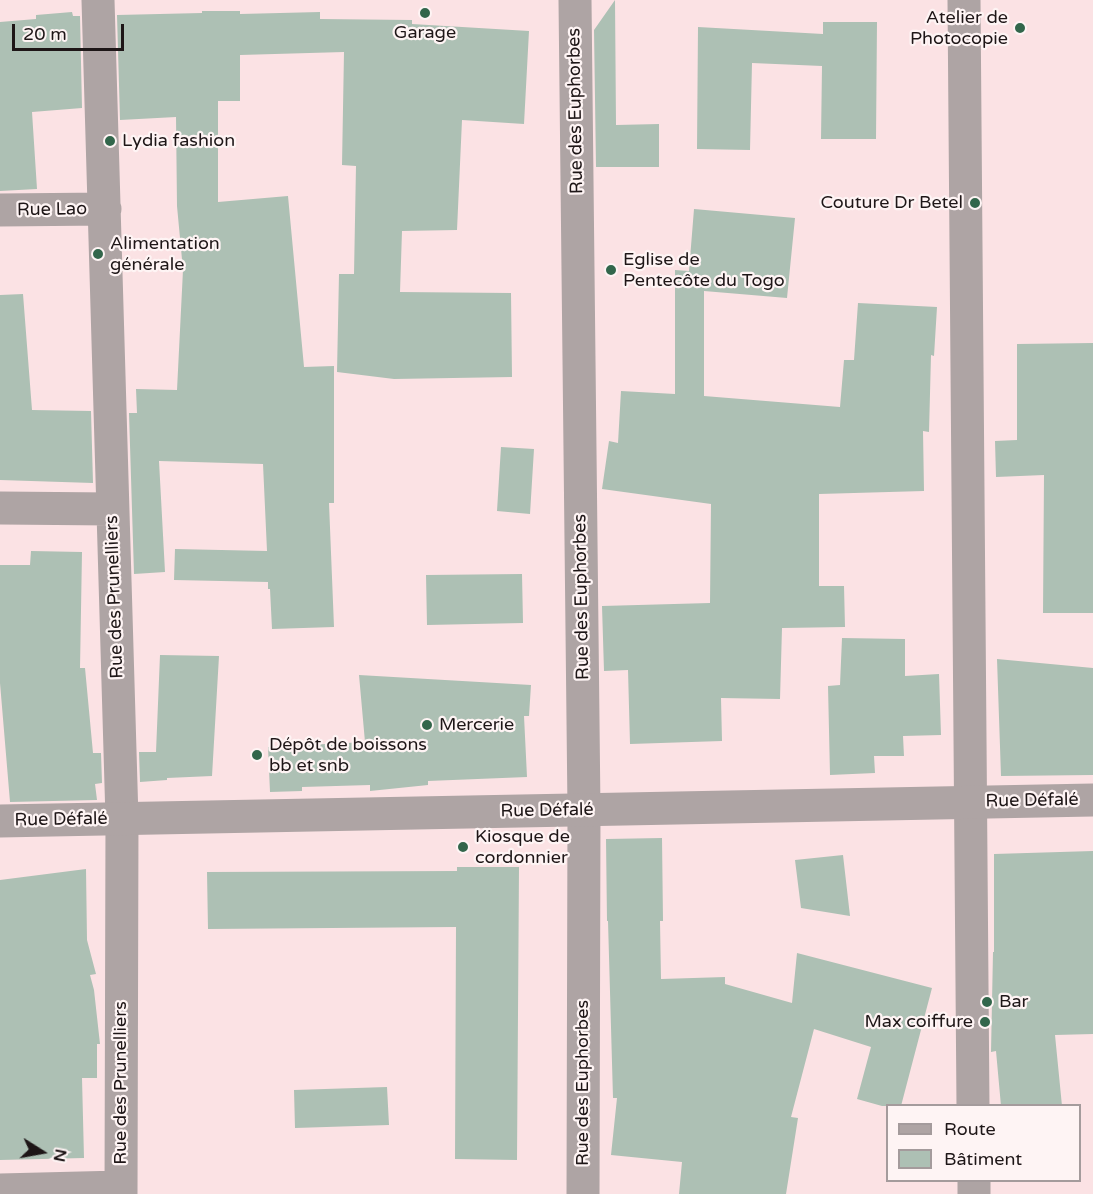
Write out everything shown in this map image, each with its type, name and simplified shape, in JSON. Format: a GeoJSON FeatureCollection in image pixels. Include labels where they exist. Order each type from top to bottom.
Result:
{"type":"FeatureCollection","features":[{"type":"Feature","properties":{"kind":"street","name":"Rue des Prunelliers"},"geometry":{"type":"LineString","coordinates":[[99,0],[122,819],[121,1190]]}},
{"type":"Feature","properties":{"kind":"street","name":"Rue des Euphorbes"},"geometry":{"type":"LineString","coordinates":[[575,0],[584,810],[583,1194]]}},
{"type":"Feature","properties":{"kind":"street"},"geometry":{"type":"LineString","coordinates":[[964,0],[973,1104]]}},
{"type":"Feature","properties":{"kind":"street","name":"Rue Lao"},"geometry":{"type":"LineString","coordinates":[[0,210],[105,209]]}},
{"type":"Feature","properties":{"kind":"street"},"geometry":{"type":"LineString","coordinates":[[0,508],[112,509]]}},
{"type":"Feature","properties":{"kind":"street","name":"Rue Défalé"},"geometry":{"type":"LineString","coordinates":[[0,821],[1093,800]]}},
{"type":"Feature","properties":{"kind":"street"},"geometry":{"type":"LineString","coordinates":[[0,1190],[121,1190]]}},
{"type":"Feature","properties":{"kind":"building"},"geometry":{"type":"Polygon","coordinates":[[[615,0],[616,125],[659,124],[659,167],[596,167],[594,30],[615,0]]]}},
{"type":"Feature","properties":{"kind":"building"},"geometry":{"type":"Polygon","coordinates":[[[202,11],[240,11],[240,14],[320,12],[320,19],[412,20],[412,24],[529,31],[524,124],[462,120],[457,230],[402,231],[400,292],[511,293],[512,377],[394,379],[337,372],[339,274],[354,274],[356,166],[342,165],[344,52],[240,55],[240,101],[218,101],[218,202],[288,196],[304,367],[334,366],[334,503],[329,503],[334,627],[272,629],[268,582],[174,580],[175,549],[267,551],[263,464],[159,461],[165,572],[134,574],[129,413],[137,413],[136,389],[177,390],[183,270],[177,206],[176,117],[120,120],[117,15],[202,13],[202,11]]]}},
{"type":"Feature","properties":{"kind":"building"},"geometry":{"type":"Polygon","coordinates":[[[72,12],[73,16],[80,16],[82,108],[32,112],[37,189],[0,191],[0,22],[36,19],[36,15],[72,12]]]}},
{"type":"Feature","properties":{"kind":"building"},"geometry":{"type":"Polygon","coordinates":[[[823,22],[877,22],[876,139],[821,139],[822,66],[752,63],[750,150],[697,149],[698,27],[823,34],[823,22]]]}},
{"type":"Feature","properties":{"kind":"building"},"geometry":{"type":"Polygon","coordinates":[[[694,209],[795,218],[787,298],[704,291],[704,396],[840,407],[844,360],[854,360],[858,303],[937,307],[934,356],[931,355],[929,432],[923,431],[924,491],[819,494],[819,586],[844,586],[845,627],[782,628],[780,699],[721,698],[722,741],[630,744],[628,670],[604,671],[602,606],[710,603],[711,504],[602,489],[609,441],[618,443],[621,391],[675,394],[675,270],[689,271],[694,209]]]}},
{"type":"Feature","properties":{"kind":"building"},"geometry":{"type":"Polygon","coordinates":[[[23,294],[32,410],[91,411],[93,483],[0,480],[0,295],[23,294]]]}},
{"type":"Feature","properties":{"kind":"building"},"geometry":{"type":"Polygon","coordinates":[[[1093,343],[1093,613],[1043,613],[1044,475],[996,477],[995,441],[1017,440],[1017,344],[1093,343]]]}},
{"type":"Feature","properties":{"kind":"building"},"geometry":{"type":"Polygon","coordinates":[[[501,447],[534,449],[530,514],[497,511],[501,447]]]}},
{"type":"Feature","properties":{"kind":"building"},"geometry":{"type":"Polygon","coordinates":[[[31,551],[82,552],[80,668],[85,668],[93,753],[101,753],[102,783],[95,784],[97,800],[10,802],[0,683],[0,565],[30,565],[31,551]]]}},
{"type":"Feature","properties":{"kind":"building"},"geometry":{"type":"Polygon","coordinates":[[[522,574],[523,623],[427,625],[426,575],[522,574]]]}},
{"type":"Feature","properties":{"kind":"building"},"geometry":{"type":"Polygon","coordinates":[[[842,638],[905,639],[905,676],[939,674],[941,735],[903,736],[904,756],[874,756],[875,773],[830,775],[828,686],[840,685],[842,638]]]}},
{"type":"Feature","properties":{"kind":"building"},"geometry":{"type":"Polygon","coordinates":[[[160,655],[219,656],[212,776],[140,782],[139,752],[156,752],[160,655]]]}},
{"type":"Feature","properties":{"kind":"building"},"geometry":{"type":"Polygon","coordinates":[[[997,659],[1093,668],[1093,775],[1001,776],[997,659]]]}},
{"type":"Feature","properties":{"kind":"building"},"geometry":{"type":"Polygon","coordinates":[[[359,675],[531,685],[529,716],[524,716],[527,777],[428,781],[428,785],[370,791],[370,785],[302,787],[302,791],[270,792],[268,747],[365,742],[359,675]]]}},
{"type":"Feature","properties":{"kind":"building"},"geometry":{"type":"Polygon","coordinates":[[[662,838],[661,979],[725,977],[725,984],[792,1003],[797,953],[932,988],[902,1104],[882,1106],[857,1099],[871,1047],[814,1029],[791,1117],[798,1118],[786,1194],[679,1194],[682,1162],[611,1155],[617,1098],[613,1098],[606,839],[662,838]]]}},
{"type":"Feature","properties":{"kind":"building"},"geometry":{"type":"Polygon","coordinates":[[[1093,851],[1093,1034],[1055,1035],[1062,1104],[1001,1104],[996,1051],[991,1052],[994,854],[1093,851]]]}},
{"type":"Feature","properties":{"kind":"building"},"geometry":{"type":"Polygon","coordinates":[[[843,855],[850,916],[801,908],[795,860],[843,855]]]}},
{"type":"Feature","properties":{"kind":"building"},"geometry":{"type":"Polygon","coordinates":[[[457,867],[519,867],[517,1160],[455,1159],[456,927],[208,929],[207,872],[457,871],[457,867]]]}},
{"type":"Feature","properties":{"kind":"building"},"geometry":{"type":"Polygon","coordinates":[[[86,869],[87,940],[96,974],[90,975],[94,990],[100,1044],[97,1044],[97,1078],[82,1078],[84,1158],[0,1160],[0,880],[86,869]]]}},
{"type":"Feature","properties":{"kind":"building"},"geometry":{"type":"Polygon","coordinates":[[[387,1087],[389,1125],[295,1128],[294,1090],[387,1087]]]}},
{"type":"Feature","properties":{"kind":"place","name":"Garage"},"geometry":{"type":"Point","coordinates":[425,13]}},
{"type":"Feature","properties":{"kind":"place","name":"Atelier de Photocopie"},"geometry":{"type":"Point","coordinates":[1020,28]}},
{"type":"Feature","properties":{"kind":"place","name":"Lydia fashion"},"geometry":{"type":"Point","coordinates":[110,141]}},
{"type":"Feature","properties":{"kind":"place","name":"Couture Dr Betel"},"geometry":{"type":"Point","coordinates":[975,203]}},
{"type":"Feature","properties":{"kind":"place","name":"Alimentation générale"},"geometry":{"type":"Point","coordinates":[98,254]}},
{"type":"Feature","properties":{"kind":"place","name":"Eglise de Pentecôte du Togo"},"geometry":{"type":"Point","coordinates":[611,270]}},
{"type":"Feature","properties":{"kind":"place","name":"Mercerie"},"geometry":{"type":"Point","coordinates":[427,725]}},
{"type":"Feature","properties":{"kind":"place","name":"Dépôt de boissons bb et snb"},"geometry":{"type":"Point","coordinates":[257,755]}},
{"type":"Feature","properties":{"kind":"place","name":"Kiosque de cordonnier"},"geometry":{"type":"Point","coordinates":[463,847]}},
{"type":"Feature","properties":{"kind":"place","name":"Bar"},"geometry":{"type":"Point","coordinates":[987,1002]}},
{"type":"Feature","properties":{"kind":"place","name":"Max coiffure"},"geometry":{"type":"Point","coordinates":[985,1022]}}]}
